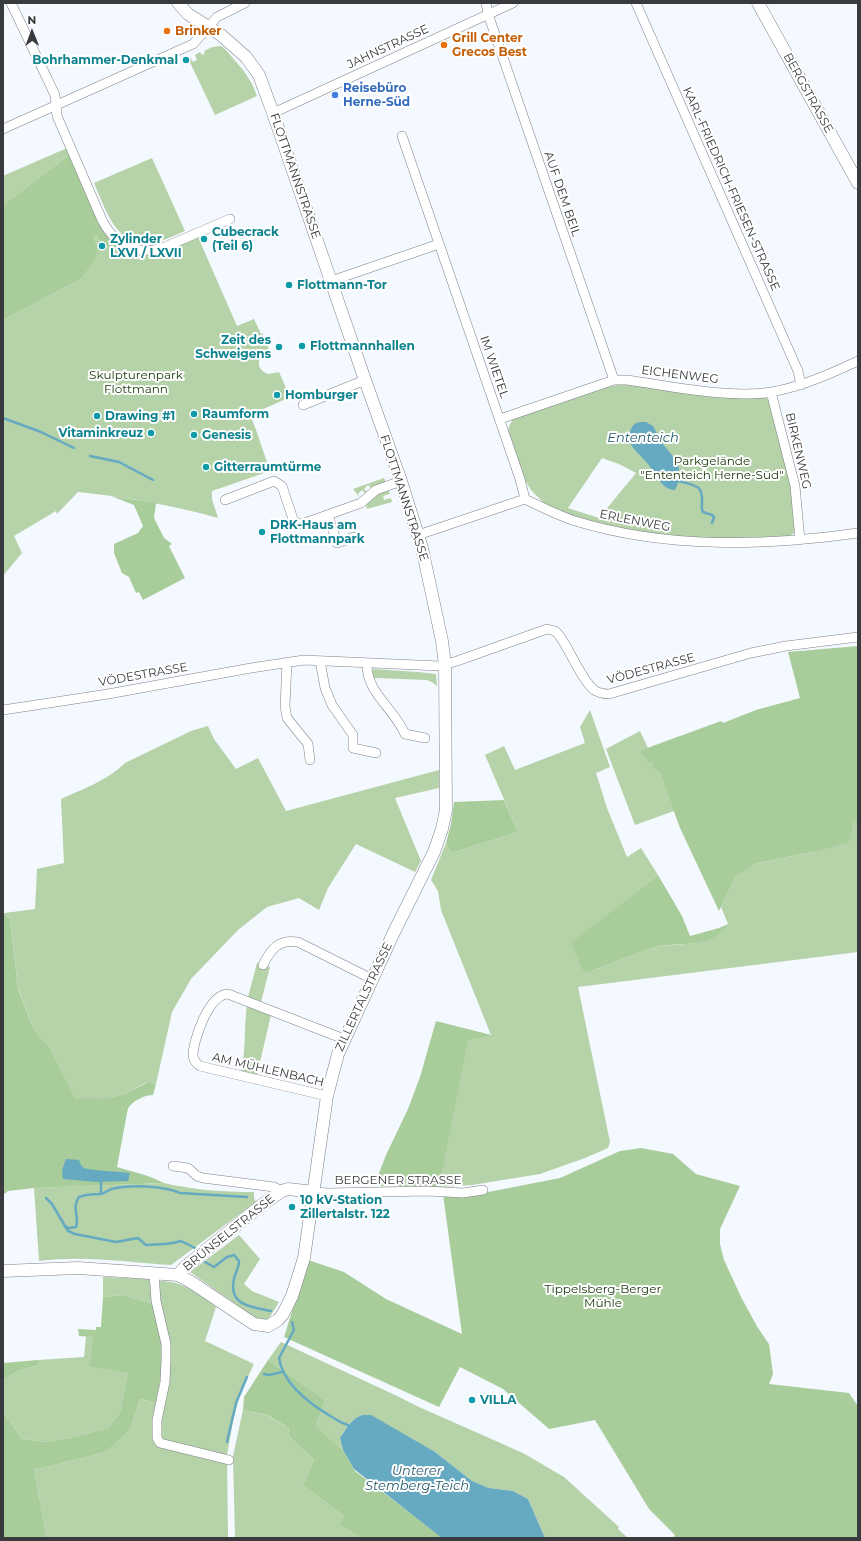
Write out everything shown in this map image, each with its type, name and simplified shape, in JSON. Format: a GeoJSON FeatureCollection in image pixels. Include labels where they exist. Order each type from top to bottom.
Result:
{"type":"FeatureCollection","features":[{"type":"Feature","properties":{"kind":"street"},"geometry":{"type":"LineString","coordinates":[[11,3],[55,95],[57,116],[102,220],[109,233],[119,243],[140,250],[160,249],[230,219]]}},
{"type":"Feature","properties":{"kind":"street","name":"FLOTTMANNSTRASSE"},"geometry":{"type":"LineString","coordinates":[[178,3],[188,14],[229,41],[246,57],[259,75],[401,481],[418,535],[442,641],[445,665]]}},
{"type":"Feature","properties":{"kind":"street"},"geometry":{"type":"LineString","coordinates":[[3,129],[193,44],[207,26],[222,13],[245,3]]}},
{"type":"Feature","properties":{"kind":"street","name":"AUF DEM BEIL"},"geometry":{"type":"LineString","coordinates":[[486,3],[488,14],[614,380]]}},
{"type":"Feature","properties":{"kind":"street","name":"JAHNSTRASSE"},"geometry":{"type":"LineString","coordinates":[[273,113],[513,3]]}},
{"type":"Feature","properties":{"kind":"street","name":"KARL-FRIEDRICH-FRIESEN-STRASSE"},"geometry":{"type":"LineString","coordinates":[[636,3],[798,371],[802,385]]}},
{"type":"Feature","properties":{"kind":"street","name":"BERGSTRASSE"},"geometry":{"type":"LineString","coordinates":[[758,3],[858,183]]}},
{"type":"Feature","properties":{"kind":"street","name":"IM WIETEL"},"geometry":{"type":"LineString","coordinates":[[402,136],[500,419],[525,499]]}},
{"type":"Feature","properties":{"kind":"street"},"geometry":{"type":"LineString","coordinates":[[331,281],[439,244]]}},
{"type":"Feature","properties":{"kind":"street","name":"EICHENWEG"},"geometry":{"type":"LineString","coordinates":[[500,419],[614,380],[627,380],[729,393],[771,392],[802,385],[858,361]]}},
{"type":"Feature","properties":{"kind":"street"},"geometry":{"type":"LineString","coordinates":[[303,405],[365,380]]}},
{"type":"Feature","properties":{"kind":"street","name":"BIRKENWEG"},"geometry":{"type":"LineString","coordinates":[[771,392],[796,486],[800,540]]}},
{"type":"Feature","properties":{"kind":"street"},"geometry":{"type":"LineString","coordinates":[[225,500],[274,481],[282,486],[294,522],[302,524],[361,503],[376,490],[401,481]]}},
{"type":"Feature","properties":{"kind":"street"},"geometry":{"type":"LineString","coordinates":[[418,535],[525,499]]}},
{"type":"Feature","properties":{"kind":"street","name":"ERLENWEG"},"geometry":{"type":"LineString","coordinates":[[525,499],[574,520],[606,529],[655,538],[719,543],[800,540],[858,533]]}},
{"type":"Feature","properties":{"kind":"street"},"geometry":{"type":"LineString","coordinates":[[328,515],[337,543],[354,537]]}},
{"type":"Feature","properties":{"kind":"street","name":"VÖDESTRASSE"},"geometry":{"type":"LineString","coordinates":[[3,710],[115,693],[304,660],[434,666],[445,665],[471,657],[543,630],[557,632],[589,685],[598,692],[609,694],[751,653],[786,646],[858,637]]}},
{"type":"Feature","properties":{"kind":"street"},"geometry":{"type":"LineString","coordinates":[[320,661],[324,688],[332,705],[353,735],[353,748],[376,753]]}},
{"type":"Feature","properties":{"kind":"street"},"geometry":{"type":"LineString","coordinates":[[287,662],[285,706],[287,718],[308,744],[310,760]]}},
{"type":"Feature","properties":{"kind":"street"},"geometry":{"type":"LineString","coordinates":[[367,663],[368,676],[372,686],[402,726],[405,734],[425,738]]}},
{"type":"Feature","properties":{"kind":"street","name":"ZILLERTALSTRASSE"},"geometry":{"type":"LineString","coordinates":[[178,1275],[254,1324],[268,1326],[278,1320],[283,1314],[292,1296],[304,1258],[327,1096],[332,1072],[344,1039],[394,932],[425,871],[439,839],[445,819],[445,665]]}},
{"type":"Feature","properties":{"kind":"street"},"geometry":{"type":"LineString","coordinates":[[263,965],[274,947],[284,942],[291,941],[298,942],[372,979]]}},
{"type":"Feature","properties":{"kind":"street","name":"AM MÜHLENBACH"},"geometry":{"type":"LineString","coordinates":[[327,1096],[200,1066],[193,1056],[199,1029],[212,1003],[219,996],[228,994],[344,1039]]}},
{"type":"Feature","properties":{"kind":"street","name":"BRÜNSELSTRASSE"},"geometry":{"type":"LineString","coordinates":[[173,1166],[188,1168],[197,1176],[203,1178],[274,1187],[282,1191]]}},
{"type":"Feature","properties":{"kind":"street","name":"BRÜNSELSTRASSE"},"geometry":{"type":"LineString","coordinates":[[178,1275],[191,1262],[263,1204],[282,1191],[288,1189],[314,1192]]}},
{"type":"Feature","properties":{"kind":"street","name":"BERGENER STRASSE"},"geometry":{"type":"LineString","coordinates":[[314,1192],[427,1191],[463,1193],[483,1190]]}},
{"type":"Feature","properties":{"kind":"street"},"geometry":{"type":"LineString","coordinates":[[3,1271],[78,1268],[178,1275]]}},
{"type":"Feature","properties":{"kind":"street"},"geometry":{"type":"LineString","coordinates":[[154,1273],[156,1301],[166,1344],[166,1382],[157,1420],[157,1438],[160,1443],[229,1460]]}},
{"type":"Feature","properties":{"kind":"green space"},"geometry":{"type":"Polygon","coordinates":[[[221,46],[244,71],[257,96],[215,115],[188,58],[190,57],[193,62],[197,60],[195,55],[200,52],[202,55],[205,53],[204,51],[212,47],[221,46]]]}},
{"type":"Feature","properties":{"kind":"green space"},"geometry":{"type":"Polygon","coordinates":[[[67,148],[69,155],[3,205],[3,176],[67,148]]]}},
{"type":"Feature","properties":{"kind":"green space"},"geometry":{"type":"Polygon","coordinates":[[[69,155],[111,240],[110,245],[106,246],[102,244],[96,235],[94,237],[98,248],[95,258],[81,279],[3,320],[3,205],[69,155]]]}},
{"type":"Feature","properties":{"kind":"green space"},"geometry":{"type":"Polygon","coordinates":[[[152,158],[185,231],[160,241],[143,243],[132,240],[122,234],[115,226],[103,205],[94,183],[152,158]]]}},
{"type":"Feature","properties":{"kind":"green space","name":"Skulpturenpark Flottmann"},"geometry":{"type":"Polygon","coordinates":[[[96,235],[102,244],[111,240],[128,251],[198,237],[237,326],[254,319],[261,334],[262,333],[269,349],[260,358],[259,366],[264,372],[269,374],[279,372],[289,395],[288,398],[250,415],[270,471],[212,491],[212,499],[218,518],[149,502],[78,492],[57,514],[56,511],[14,536],[22,553],[3,576],[3,320],[81,279],[98,248],[94,237],[96,235]]]}},
{"type":"Feature","properties":{"kind":"green space","name":"Parkgelände \"Ententeich Herne-Süd\""},"geometry":{"type":"Polygon","coordinates":[[[625,384],[766,397],[790,475],[796,530],[793,534],[787,537],[699,539],[611,527],[564,513],[548,506],[531,490],[523,477],[508,433],[509,426],[513,419],[605,387],[625,384]],[[602,458],[568,508],[599,518],[636,473],[619,464],[602,458]]]}},
{"type":"Feature","properties":{"kind":"green space"},"geometry":{"type":"Polygon","coordinates":[[[384,478],[386,483],[372,489],[368,485],[364,489],[368,493],[366,494],[362,490],[358,494],[361,499],[353,489],[384,478]]]}},
{"type":"Feature","properties":{"kind":"green space"},"geometry":{"type":"Polygon","coordinates":[[[388,490],[390,494],[383,496],[384,500],[391,498],[392,502],[367,509],[366,505],[377,493],[388,490]]]}},
{"type":"Feature","properties":{"kind":"green space"},"geometry":{"type":"Polygon","coordinates":[[[111,496],[156,503],[154,518],[164,538],[172,544],[169,546],[185,578],[143,600],[139,592],[136,593],[129,577],[122,573],[114,553],[114,544],[138,533],[143,526],[134,505],[111,496]]]}},
{"type":"Feature","properties":{"kind":"green space"},"geometry":{"type":"Polygon","coordinates":[[[858,646],[858,821],[853,821],[849,842],[812,852],[754,864],[736,876],[719,911],[680,828],[660,773],[653,767],[653,762],[649,762],[639,751],[721,721],[723,723],[756,710],[800,698],[788,652],[858,646]]]}},
{"type":"Feature","properties":{"kind":"green space"},"geometry":{"type":"Polygon","coordinates":[[[374,669],[436,674],[437,686],[427,680],[373,679],[372,671],[374,669]]]}},
{"type":"Feature","properties":{"kind":"green space"},"geometry":{"type":"Polygon","coordinates":[[[590,710],[610,767],[596,773],[607,808],[627,857],[641,848],[658,875],[572,943],[591,971],[652,948],[693,943],[713,938],[728,924],[721,907],[736,876],[743,870],[754,864],[812,852],[853,821],[858,821],[858,952],[578,987],[610,1142],[608,1148],[540,1174],[472,1185],[419,1188],[458,1027],[491,1035],[441,910],[438,891],[431,880],[446,843],[452,853],[518,832],[485,755],[504,746],[515,770],[585,743],[580,727],[590,710]]]}},
{"type":"Feature","properties":{"kind":"green space"},"geometry":{"type":"Polygon","coordinates":[[[208,726],[214,739],[236,769],[258,758],[286,811],[439,770],[439,788],[395,798],[421,861],[415,872],[356,844],[328,888],[319,910],[299,898],[267,907],[238,930],[191,979],[172,1012],[156,1084],[147,1082],[125,1094],[108,1098],[75,1100],[50,1048],[34,1030],[18,988],[10,918],[6,917],[5,913],[35,909],[37,869],[64,863],[61,799],[103,779],[125,763],[191,731],[208,726]]]}},
{"type":"Feature","properties":{"kind":"green space"},"geometry":{"type":"Polygon","coordinates":[[[640,731],[648,748],[639,751],[653,761],[654,767],[660,773],[674,811],[635,825],[606,749],[640,731]]]}},
{"type":"Feature","properties":{"kind":"green space"},"geometry":{"type":"Polygon","coordinates":[[[504,800],[518,832],[452,853],[446,843],[451,824],[454,802],[504,800]]]}},
{"type":"Feature","properties":{"kind":"green space"},"geometry":{"type":"Polygon","coordinates":[[[658,875],[682,916],[690,936],[728,924],[713,938],[704,941],[652,948],[591,971],[584,972],[571,943],[658,875]]]}},
{"type":"Feature","properties":{"kind":"green space"},"geometry":{"type":"Polygon","coordinates":[[[5,913],[6,917],[10,918],[18,989],[34,1030],[50,1048],[75,1099],[108,1098],[125,1094],[148,1082],[156,1084],[153,1095],[139,1099],[128,1108],[117,1167],[148,1176],[164,1183],[34,1188],[8,1191],[3,1195],[3,914],[5,913]]]}},
{"type":"Feature","properties":{"kind":"green space"},"geometry":{"type":"Polygon","coordinates":[[[257,963],[270,967],[261,1002],[248,997],[257,963]]]}},
{"type":"Feature","properties":{"kind":"green space"},"geometry":{"type":"Polygon","coordinates":[[[247,1005],[271,1015],[257,1075],[241,1072],[244,1055],[247,1005]]]}},
{"type":"Feature","properties":{"kind":"green space"},"geometry":{"type":"Polygon","coordinates":[[[436,1021],[491,1035],[468,1040],[439,1187],[374,1186],[386,1155],[408,1109],[420,1077],[436,1021]]]}},
{"type":"Feature","properties":{"kind":"green space","name":"Tippelsberg-Berger Mühle"},"geometry":{"type":"Polygon","coordinates":[[[641,1148],[673,1154],[696,1174],[740,1186],[720,1229],[720,1244],[724,1260],[742,1299],[758,1328],[769,1344],[773,1374],[769,1384],[849,1393],[858,1406],[858,1538],[673,1538],[675,1535],[649,1509],[595,1420],[549,1429],[503,1389],[460,1367],[439,1407],[284,1337],[308,1260],[344,1272],[386,1299],[462,1334],[443,1194],[463,1197],[560,1178],[620,1151],[641,1148]]]}},
{"type":"Feature","properties":{"kind":"green space"},"geometry":{"type":"Polygon","coordinates":[[[164,1183],[209,1190],[254,1192],[256,1202],[171,1265],[88,1259],[55,1259],[39,1261],[34,1188],[164,1183]]]}},
{"type":"Feature","properties":{"kind":"green space"},"geometry":{"type":"Polygon","coordinates":[[[239,1235],[260,1259],[244,1284],[252,1291],[279,1302],[268,1320],[258,1320],[190,1272],[239,1235]]]}},
{"type":"Feature","properties":{"kind":"green space"},"geometry":{"type":"Polygon","coordinates":[[[103,1277],[148,1279],[151,1282],[153,1304],[123,1295],[103,1297],[103,1277]]]}},
{"type":"Feature","properties":{"kind":"green space"},"geometry":{"type":"Polygon","coordinates":[[[160,1281],[176,1283],[190,1289],[216,1307],[205,1341],[254,1364],[240,1394],[233,1421],[227,1455],[228,1538],[47,1538],[34,1470],[106,1452],[130,1430],[140,1399],[164,1405],[158,1283],[160,1281]]]}},
{"type":"Feature","properties":{"kind":"green space"},"geometry":{"type":"Polygon","coordinates":[[[123,1295],[153,1304],[163,1340],[162,1370],[156,1403],[140,1399],[130,1430],[106,1452],[34,1470],[47,1538],[3,1538],[3,1412],[22,1439],[46,1442],[65,1439],[108,1428],[120,1412],[128,1373],[89,1366],[94,1337],[79,1336],[78,1329],[96,1330],[96,1327],[101,1327],[103,1297],[123,1295]]]}},
{"type":"Feature","properties":{"kind":"green space"},"geometry":{"type":"Polygon","coordinates":[[[86,1336],[95,1337],[128,1373],[120,1412],[108,1428],[65,1439],[46,1442],[22,1439],[3,1412],[3,1380],[16,1372],[38,1365],[38,1360],[84,1357],[86,1336]]]}},
{"type":"Feature","properties":{"kind":"green space"},"geometry":{"type":"Polygon","coordinates":[[[281,1342],[419,1407],[523,1453],[564,1477],[619,1527],[618,1529],[628,1538],[545,1538],[528,1499],[513,1491],[489,1488],[472,1481],[435,1452],[362,1415],[352,1421],[340,1438],[343,1450],[316,1426],[325,1400],[268,1360],[281,1342]]]}},
{"type":"Feature","properties":{"kind":"green space"},"geometry":{"type":"Polygon","coordinates":[[[38,1360],[38,1365],[16,1372],[3,1380],[3,1363],[38,1360]]]}},
{"type":"Feature","properties":{"kind":"green space"},"geometry":{"type":"Polygon","coordinates":[[[268,1360],[325,1400],[316,1426],[343,1450],[355,1471],[443,1538],[361,1538],[339,1525],[344,1516],[303,1485],[314,1460],[288,1435],[289,1428],[267,1415],[243,1410],[244,1397],[268,1360]]]}},
{"type":"Feature","properties":{"kind":"green space"},"geometry":{"type":"Polygon","coordinates":[[[243,1410],[266,1415],[289,1428],[288,1435],[314,1460],[303,1485],[344,1516],[339,1525],[361,1538],[235,1538],[233,1456],[243,1410]]]}},
{"type":"Feature","properties":{"kind":"water","name":"Ententeich"},"geometry":{"type":"Polygon","coordinates":[[[646,422],[653,426],[679,468],[679,481],[675,490],[662,484],[647,463],[633,448],[629,440],[629,435],[634,424],[646,422]]]}},
{"type":"Feature","properties":{"kind":"water"},"geometry":{"type":"Polygon","coordinates":[[[66,1159],[79,1160],[82,1166],[87,1169],[130,1173],[128,1181],[96,1182],[63,1179],[62,1170],[66,1159]]]}},
{"type":"Feature","properties":{"kind":"water","name":"Unterer Stemberg-Teich"},"geometry":{"type":"Polygon","coordinates":[[[362,1415],[371,1415],[435,1452],[472,1481],[489,1488],[513,1491],[528,1499],[545,1538],[442,1538],[354,1469],[343,1450],[340,1438],[352,1422],[362,1415]]]}},
{"type":"Feature","properties":{"kind":"waterway"},"geometry":{"type":"LineString","coordinates":[[3,418],[41,432],[74,448]]}},
{"type":"Feature","properties":{"kind":"waterway"},"geometry":{"type":"LineString","coordinates":[[90,456],[119,462],[153,480]]}},
{"type":"Feature","properties":{"kind":"waterway"},"geometry":{"type":"LineString","coordinates":[[679,481],[694,485],[699,489],[702,497],[702,510],[703,512],[714,517],[712,523]]}},
{"type":"Feature","properties":{"kind":"waterway"},"geometry":{"type":"LineString","coordinates":[[100,1194],[101,1181]]}},
{"type":"Feature","properties":{"kind":"waterway"},"geometry":{"type":"LineString","coordinates":[[64,1225],[68,1228],[76,1227],[76,1205],[79,1197],[101,1194],[119,1187],[146,1186],[180,1193],[247,1197]]}},
{"type":"Feature","properties":{"kind":"waterway"},"geometry":{"type":"LineString","coordinates":[[46,1198],[52,1204],[68,1231],[75,1234],[116,1242],[138,1238],[146,1245],[168,1244],[181,1241],[195,1248]]}},
{"type":"Feature","properties":{"kind":"waterway"},"geometry":{"type":"LineString","coordinates":[[205,1262],[214,1267],[227,1257],[234,1255],[239,1261],[233,1288],[238,1300],[243,1304],[271,1311]]}},
{"type":"Feature","properties":{"kind":"waterway"},"geometry":{"type":"LineString","coordinates":[[292,1322],[294,1330],[279,1358],[287,1378],[301,1395],[319,1409],[351,1427]]}},
{"type":"Feature","properties":{"kind":"waterway"},"geometry":{"type":"LineString","coordinates":[[264,1374],[269,1375],[282,1372]]}},
{"type":"Feature","properties":{"kind":"waterway"},"geometry":{"type":"LineString","coordinates":[[227,1442],[236,1403],[247,1377]]}},
{"type":"Feature","properties":{"kind":"place","name":"Brinker"},"geometry":{"type":"Point","coordinates":[167,31]}},
{"type":"Feature","properties":{"kind":"place","name":"Grill Center Grecos Best"},"geometry":{"type":"Point","coordinates":[444,45]}},
{"type":"Feature","properties":{"kind":"place","name":"Bohrhammer-Denkmal"},"geometry":{"type":"Point","coordinates":[186,60]}},
{"type":"Feature","properties":{"kind":"place","name":"Reisebüro Herne-Süd"},"geometry":{"type":"Point","coordinates":[335,95]}},
{"type":"Feature","properties":{"kind":"place","name":"Cubecrack (Teil 6)"},"geometry":{"type":"Point","coordinates":[204,239]}},
{"type":"Feature","properties":{"kind":"place","name":"Zylinder LXVI / LXVII"},"geometry":{"type":"Point","coordinates":[102,246]}},
{"type":"Feature","properties":{"kind":"place","name":"Flottmann-Tor"},"geometry":{"type":"Point","coordinates":[289,285]}},
{"type":"Feature","properties":{"kind":"place","name":"Flottmannhallen"},"geometry":{"type":"Point","coordinates":[302,346]}},
{"type":"Feature","properties":{"kind":"place","name":"Zeit des Schweigens"},"geometry":{"type":"Point","coordinates":[279,347]}},
{"type":"Feature","properties":{"kind":"place","name":"Homburger"},"geometry":{"type":"Point","coordinates":[277,395]}},
{"type":"Feature","properties":{"kind":"place","name":"Raumform"},"geometry":{"type":"Point","coordinates":[194,414]}},
{"type":"Feature","properties":{"kind":"place","name":"Drawing #1"},"geometry":{"type":"Point","coordinates":[97,416]}},
{"type":"Feature","properties":{"kind":"place","name":"Vitaminkreuz"},"geometry":{"type":"Point","coordinates":[151,433]}},
{"type":"Feature","properties":{"kind":"place","name":"Genesis"},"geometry":{"type":"Point","coordinates":[194,435]}},
{"type":"Feature","properties":{"kind":"place","name":"Gitterraumtürme"},"geometry":{"type":"Point","coordinates":[206,467]}},
{"type":"Feature","properties":{"kind":"place","name":"DRK-Haus am Flottmannpark"},"geometry":{"type":"Point","coordinates":[262,532]}},
{"type":"Feature","properties":{"kind":"place","name":"10 kV-Station Zillertalstr. 122"},"geometry":{"type":"Point","coordinates":[292,1207]}},
{"type":"Feature","properties":{"kind":"place","name":"VILLA"},"geometry":{"type":"Point","coordinates":[472,1400]}}]}
